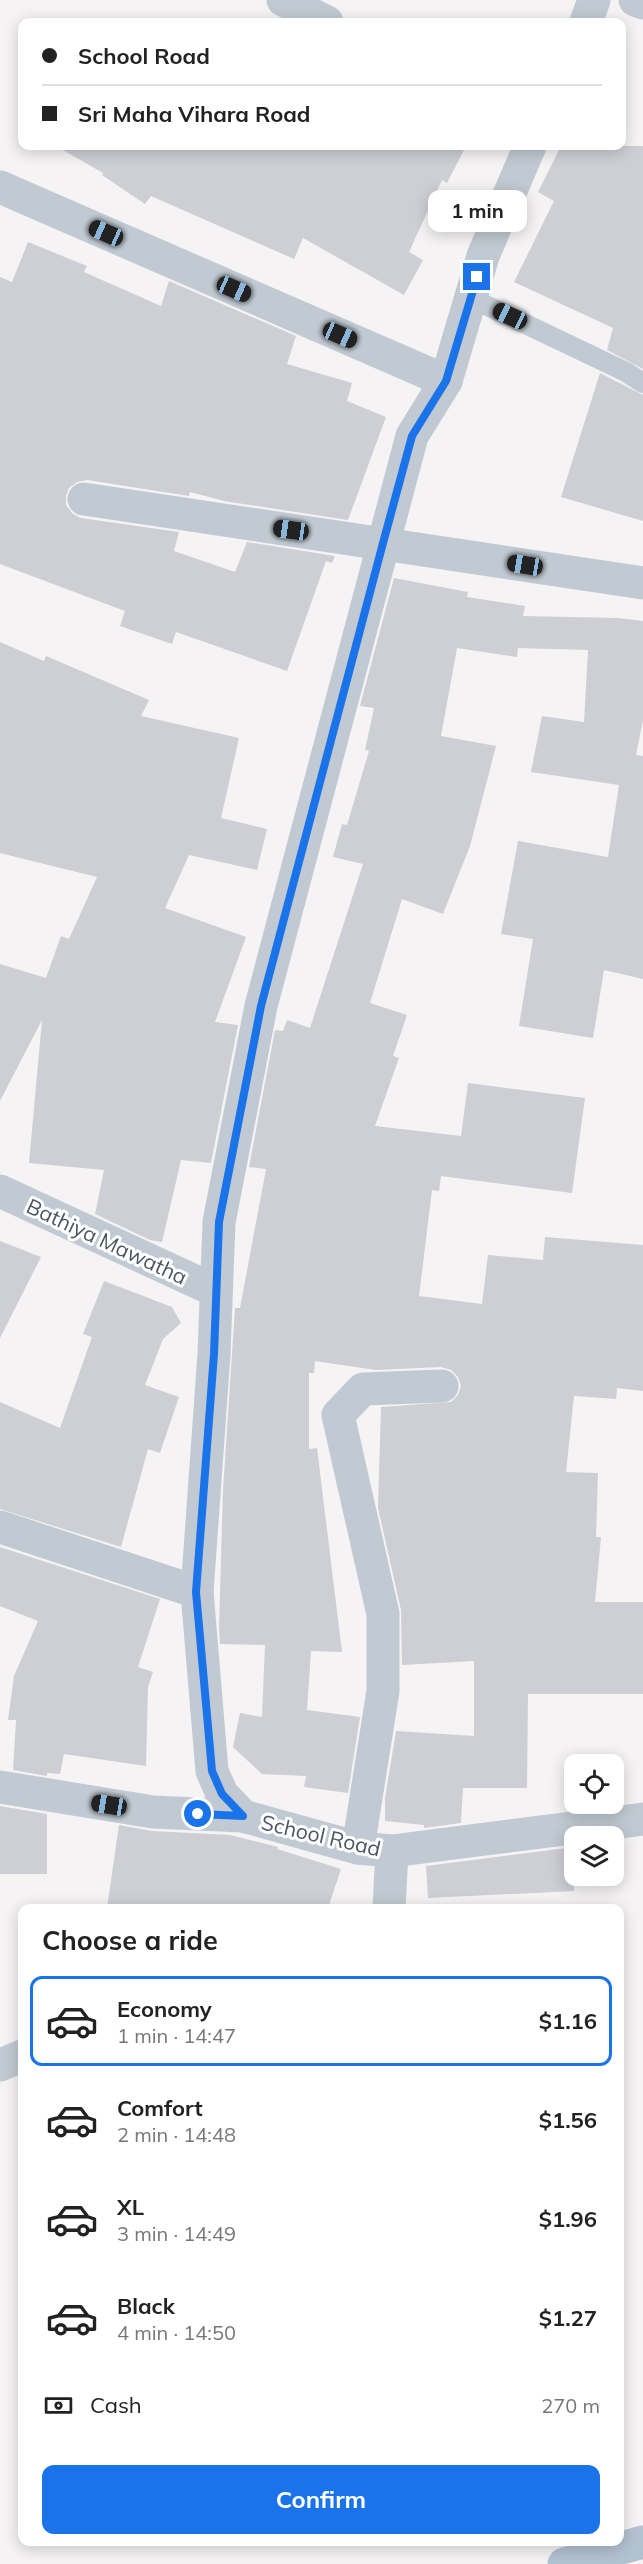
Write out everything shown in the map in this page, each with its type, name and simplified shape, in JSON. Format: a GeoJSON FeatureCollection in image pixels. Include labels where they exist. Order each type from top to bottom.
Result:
{"type":"FeatureCollection","features":[{"type":"Feature","properties":{"kind":"main road"},"geometry":{"type":"LineString","coordinates":[[564,2564],[643,2542]]}},
{"type":"Feature","properties":{"kind":"street"},"geometry":{"type":"LineString","coordinates":[[283,0],[319,18]]}},
{"type":"Feature","properties":{"kind":"street"},"geometry":{"type":"LineString","coordinates":[[587,18],[594,0]]}},
{"type":"Feature","properties":{"kind":"street"},"geometry":{"type":"LineString","coordinates":[[636,0],[643,3]]}},
{"type":"Feature","properties":{"kind":"street"},"geometry":{"type":"LineString","coordinates":[[243,1816],[222,1794],[212,1771],[196,1592],[214,1354],[214,1290],[219,1222],[261,1006],[412,436],[446,381],[483,256],[528,150]]}},
{"type":"Feature","properties":{"kind":"street"},"geometry":{"type":"LineString","coordinates":[[0,187],[446,381]]}},
{"type":"Feature","properties":{"kind":"street"},"geometry":{"type":"LineString","coordinates":[[84,499],[643,583]]}},
{"type":"Feature","properties":{"kind":"street","name":"Bathiya Mawatha"},"geometry":{"type":"LineString","coordinates":[[0,1191],[214,1290]]}},
{"type":"Feature","properties":{"kind":"street"},"geometry":{"type":"LineString","coordinates":[[358,1848],[383,1691],[383,1614],[338,1414],[363,1389],[442,1386]]}},
{"type":"Feature","properties":{"kind":"street"},"geometry":{"type":"LineString","coordinates":[[0,1527],[196,1592]]}},
{"type":"Feature","properties":{"kind":"street","name":"School Road"},"geometry":{"type":"LineString","coordinates":[[0,1787],[153,1812],[243,1816],[358,1848],[392,1851],[643,1819]]}},
{"type":"Feature","properties":{"kind":"street"},"geometry":{"type":"LineString","coordinates":[[389,1904],[392,1851]]}},
{"type":"Feature","properties":{"kind":"street"},"geometry":{"type":"LineString","coordinates":[[0,2065],[18,2058]]}},
{"type":"Feature","properties":{"kind":"lane"},"geometry":{"type":"LineString","coordinates":[[471,298],[626,372],[643,383]]}},
{"type":"Feature","properties":{"kind":"building"},"geometry":{"type":"Polygon","coordinates":[[[626,146],[643,146],[643,369],[607,350],[613,328],[514,282],[554,201],[538,192],[559,150],[626,150],[626,146]]]}},
{"type":"Feature","properties":{"kind":"building"},"geometry":{"type":"Polygon","coordinates":[[[63,150],[464,150],[447,183],[442,180],[409,252],[423,260],[404,295],[303,238],[294,259],[151,196],[145,204],[102,175],[103,173],[63,150]]]}},
{"type":"Feature","properties":{"kind":"building"},"geometry":{"type":"Polygon","coordinates":[[[28,242],[87,266],[84,272],[161,306],[169,281],[296,336],[287,364],[352,383],[347,401],[386,417],[348,520],[224,501],[190,492],[189,496],[87,480],[77,482],[69,488],[66,505],[73,514],[81,518],[179,532],[174,551],[235,572],[247,542],[335,556],[332,563],[326,561],[287,671],[176,632],[172,644],[120,626],[125,611],[0,564],[0,277],[12,282],[28,242]]]}},
{"type":"Feature","properties":{"kind":"building"},"geometry":{"type":"Polygon","coordinates":[[[600,373],[643,395],[643,521],[561,497],[600,373]]]}},
{"type":"Feature","properties":{"kind":"building"},"geometry":{"type":"Polygon","coordinates":[[[394,578],[468,592],[467,597],[525,606],[523,616],[618,618],[643,621],[643,720],[636,755],[643,756],[643,979],[604,970],[593,1038],[519,1026],[533,939],[501,934],[518,841],[608,857],[619,785],[531,772],[542,716],[584,722],[588,650],[518,648],[517,657],[457,648],[441,736],[496,746],[470,846],[443,914],[402,899],[370,1003],[407,1015],[393,1056],[399,1058],[375,1126],[461,1136],[468,1083],[585,1098],[572,1193],[441,1176],[439,1191],[432,1190],[419,1296],[482,1304],[488,1255],[543,1260],[545,1237],[643,1245],[643,1391],[617,1388],[616,1399],[574,1396],[566,1472],[598,1473],[596,1537],[601,1537],[595,1602],[643,1602],[643,1694],[528,1694],[527,1788],[463,1788],[461,1823],[424,1828],[424,1825],[385,1821],[385,1798],[396,1731],[474,1736],[474,1661],[402,1665],[401,1610],[378,1508],[381,1407],[451,1402],[458,1395],[461,1386],[458,1377],[451,1370],[441,1367],[376,1370],[315,1361],[314,1373],[309,1373],[309,1449],[317,1448],[342,1652],[311,1651],[307,1710],[360,1717],[348,1793],[304,1787],[306,1776],[262,1774],[233,1747],[240,1713],[262,1717],[265,1645],[220,1644],[219,1628],[223,1490],[235,1308],[240,1308],[266,1169],[249,1167],[275,1030],[283,1031],[287,1020],[310,1028],[363,864],[333,857],[342,824],[347,825],[369,751],[365,750],[374,708],[360,706],[394,578]]]}},
{"type":"Feature","properties":{"kind":"building"},"geometry":{"type":"Polygon","coordinates":[[[0,642],[44,661],[46,656],[149,700],[141,716],[239,738],[221,818],[267,829],[257,870],[189,855],[165,908],[246,937],[215,1022],[238,1025],[211,1163],[181,1160],[162,1242],[150,1240],[95,1214],[104,1170],[29,1163],[42,1020],[0,1101],[0,964],[46,978],[61,936],[69,939],[97,877],[0,853],[0,642]]]}},
{"type":"Feature","properties":{"kind":"building"},"geometry":{"type":"Polygon","coordinates":[[[0,1241],[41,1257],[0,1338],[0,1241]]]}},
{"type":"Feature","properties":{"kind":"building"},"geometry":{"type":"Polygon","coordinates":[[[104,1281],[172,1307],[181,1323],[163,1339],[145,1385],[179,1397],[160,1453],[148,1449],[121,1547],[0,1509],[0,1402],[60,1428],[92,1337],[83,1334],[104,1281]]]}},
{"type":"Feature","properties":{"kind":"building"},"geometry":{"type":"Polygon","coordinates":[[[0,1547],[160,1599],[138,1667],[153,1672],[148,1687],[146,1766],[64,1754],[60,1774],[47,1773],[47,1776],[13,1770],[16,1720],[8,1720],[14,1676],[38,1621],[0,1606],[0,1547]]]}},
{"type":"Feature","properties":{"kind":"building"},"geometry":{"type":"Polygon","coordinates":[[[0,1806],[47,1814],[47,1874],[0,1874],[0,1806]]]}},
{"type":"Feature","properties":{"kind":"building"},"geometry":{"type":"Polygon","coordinates":[[[119,1825],[152,1831],[230,1835],[278,1847],[277,1849],[341,1869],[329,1904],[108,1904],[119,1825]]]}},
{"type":"Feature","properties":{"kind":"building"},"geometry":{"type":"Polygon","coordinates":[[[564,1848],[564,1886],[574,1886],[574,1891],[428,1898],[426,1866],[564,1848]]]}},
{"type":"Feature","properties":{"kind":"route"},"geometry":{"type":"LineString","coordinates":[[198,1814],[243,1816],[222,1794],[212,1771],[196,1592],[214,1354],[214,1290],[219,1222],[261,1006],[412,436],[446,381],[477,277]]}}]}
